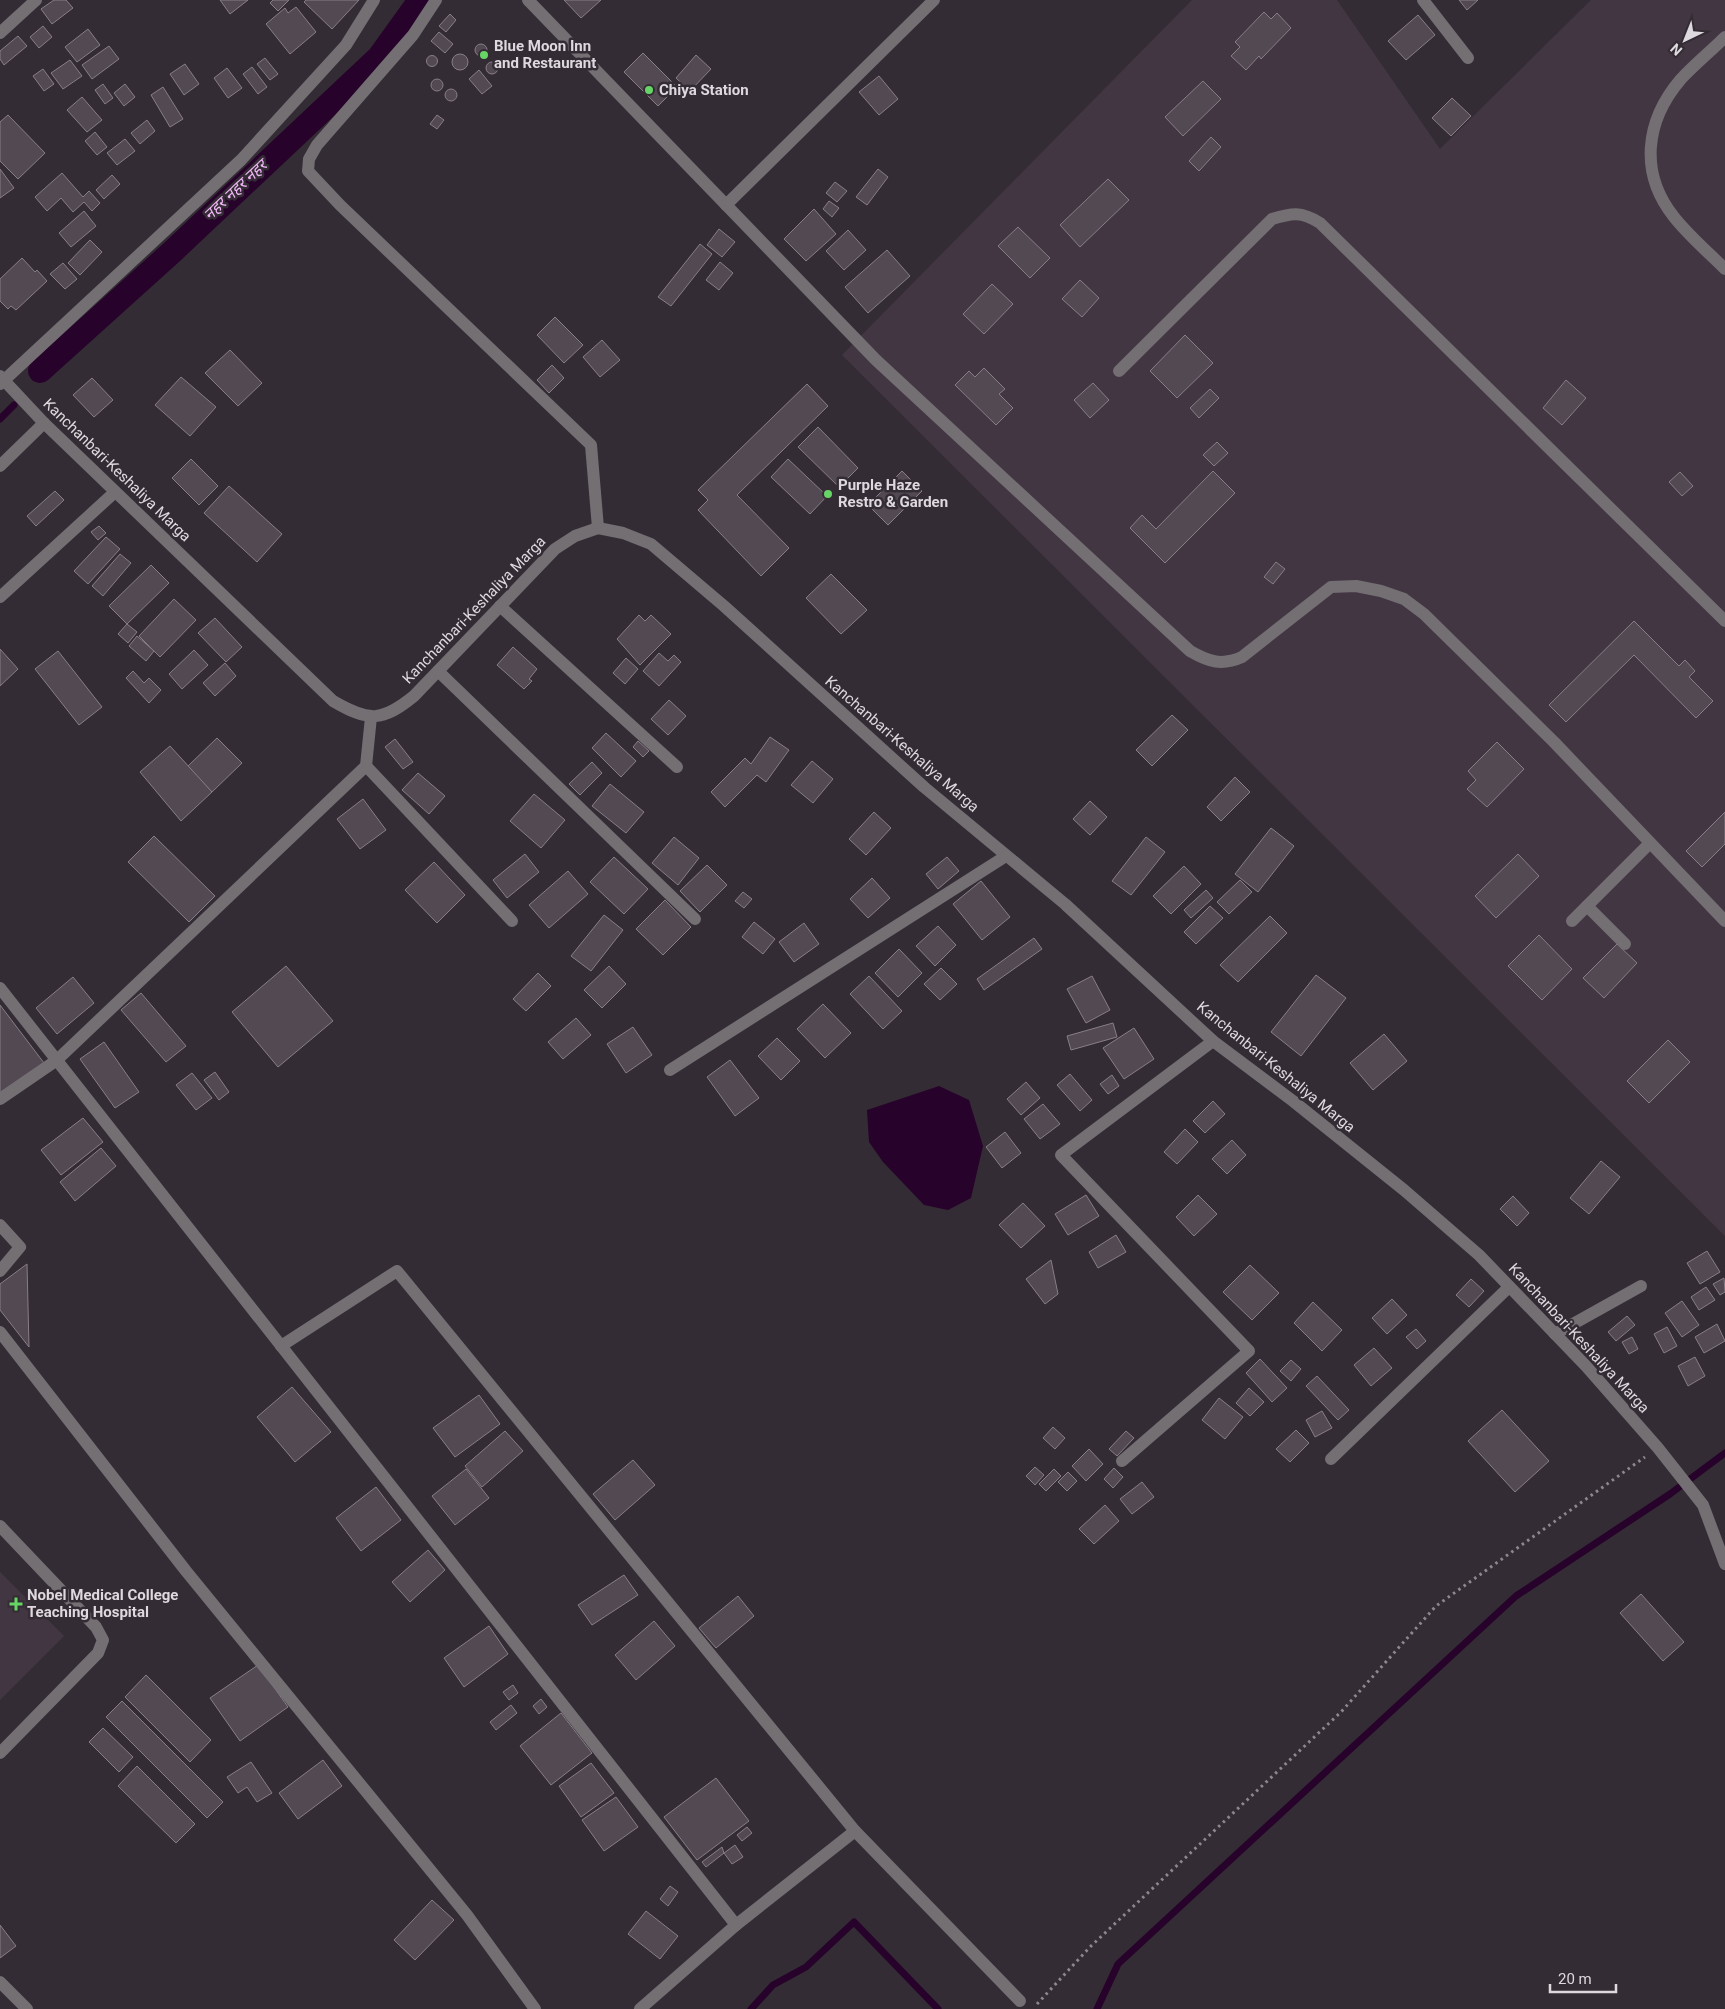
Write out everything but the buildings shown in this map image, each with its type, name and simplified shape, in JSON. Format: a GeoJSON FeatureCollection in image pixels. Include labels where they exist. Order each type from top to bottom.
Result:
{"type":"FeatureCollection","features":[{"type":"Feature","properties":{"kind":"street"},"geometry":{"type":"LineString","coordinates":[[0,33],[36,0]]}},
{"type":"Feature","properties":{"kind":"street"},"geometry":{"type":"LineString","coordinates":[[3,382],[241,160],[346,45],[374,0]]}},
{"type":"Feature","properties":{"kind":"street"},"geometry":{"type":"LineString","coordinates":[[436,0],[412,35],[317,145],[309,159],[308,170],[340,205],[591,445],[598,528]]}},
{"type":"Feature","properties":{"kind":"street"},"geometry":{"type":"LineString","coordinates":[[528,0],[876,360],[1190,650],[1204,659],[1218,663],[1231,662],[1242,657],[1332,587],[1356,586],[1381,591],[1404,599],[1431,621],[1554,742],[1725,921]]}},
{"type":"Feature","properties":{"kind":"street"},"geometry":{"type":"LineString","coordinates":[[726,204],[934,0]]}},
{"type":"Feature","properties":{"kind":"street"},"geometry":{"type":"LineString","coordinates":[[1423,0],[1468,58]]}},
{"type":"Feature","properties":{"kind":"street"},"geometry":{"type":"LineString","coordinates":[[1725,36],[1681,80],[1662,107],[1650,142],[1652,179],[1674,217],[1725,269]]}},
{"type":"Feature","properties":{"kind":"street"},"geometry":{"type":"LineString","coordinates":[[1119,370],[1272,219],[1292,213],[1311,217],[1320,223],[1725,620]]}},
{"type":"Feature","properties":{"kind":"street","name":"Kanchanbari-Keshaliya Marga"},"geometry":{"type":"LineString","coordinates":[[3,382],[333,701],[354,713],[371,717],[394,712],[414,696],[555,549],[576,536],[598,528],[623,533],[651,544],[724,606],[828,703],[1064,904],[1213,1041],[1404,1190],[1479,1255],[1555,1334],[1658,1448],[1702,1505],[1725,1564]]}},
{"type":"Feature","properties":{"kind":"street"},"geometry":{"type":"LineString","coordinates":[[0,466],[44,423]]}},
{"type":"Feature","properties":{"kind":"street"},"geometry":{"type":"LineString","coordinates":[[0,597],[115,492]]}},
{"type":"Feature","properties":{"kind":"street"},"geometry":{"type":"LineString","coordinates":[[500,606],[677,767]]}},
{"type":"Feature","properties":{"kind":"street"},"geometry":{"type":"LineString","coordinates":[[438,670],[695,919]]}},
{"type":"Feature","properties":{"kind":"street"},"geometry":{"type":"LineString","coordinates":[[0,1099],[56,1060],[366,766],[371,717]]}},
{"type":"Feature","properties":{"kind":"street"},"geometry":{"type":"LineString","coordinates":[[366,766],[512,921]]}},
{"type":"Feature","properties":{"kind":"street"},"geometry":{"type":"LineString","coordinates":[[1572,921],[1650,843]]}},
{"type":"Feature","properties":{"kind":"street"},"geometry":{"type":"LineString","coordinates":[[670,1070],[1006,856]]}},
{"type":"Feature","properties":{"kind":"street"},"geometry":{"type":"LineString","coordinates":[[1587,906],[1625,944]]}},
{"type":"Feature","properties":{"kind":"street"},"geometry":{"type":"LineString","coordinates":[[0,988],[736,1926]]}},
{"type":"Feature","properties":{"kind":"street"},"geometry":{"type":"LineString","coordinates":[[1122,1461],[1249,1351],[1061,1155],[1213,1041]]}},
{"type":"Feature","properties":{"kind":"street"},"geometry":{"type":"LineString","coordinates":[[0,1225],[20,1248],[0,1271]]}},
{"type":"Feature","properties":{"kind":"street"},"geometry":{"type":"LineString","coordinates":[[281,1346],[397,1270],[855,1831],[1020,2001]]}},
{"type":"Feature","properties":{"kind":"street"},"geometry":{"type":"LineString","coordinates":[[1331,1459],[1509,1286]]}},
{"type":"Feature","properties":{"kind":"street"},"geometry":{"type":"LineString","coordinates":[[1555,1334],[1641,1286]]}},
{"type":"Feature","properties":{"kind":"street"},"geometry":{"type":"LineString","coordinates":[[0,1332],[186,1571],[467,1916],[535,2009]]}},
{"type":"Feature","properties":{"kind":"street"},"geometry":{"type":"LineString","coordinates":[[0,1526],[96,1627],[103,1640],[98,1653],[0,1753]]}},
{"type":"Feature","properties":{"kind":"street"},"geometry":{"type":"LineString","coordinates":[[640,2009],[736,1926],[855,1831]]}},
{"type":"Feature","properties":{"kind":"street"},"geometry":{"type":"LineString","coordinates":[[0,1982],[27,2009]]}},
{"type":"Feature","properties":{"kind":"path"},"geometry":{"type":"LineString","coordinates":[[1033,2009],[1090,1947],[1341,1712],[1436,1606],[1658,1448]]}},
{"type":"Feature","properties":{"kind":"shaded area"},"geometry":{"type":"Polygon","coordinates":[[[1192,0],[1337,0],[1440,149],[1591,0],[1725,0],[1725,1236],[842,355],[1192,0]]]}},
{"type":"Feature","properties":{"kind":"shaded area"},"geometry":{"type":"Polygon","coordinates":[[[939,1086],[969,1100],[983,1146],[971,1198],[948,1210],[924,1205],[883,1162],[869,1142],[867,1110],[939,1086]]]}},
{"type":"Feature","properties":{"kind":"shaded area","name":"Nobel Medical College Teaching Hospital"},"geometry":{"type":"Polygon","coordinates":[[[0,1572],[64,1636],[0,1700],[0,1572]]]}},
{"type":"Feature","properties":{"kind":"waterway","name":"नहर नहर नहर"},"geometry":{"type":"LineString","coordinates":[[40,371],[172,252],[379,57],[420,0]]}},
{"type":"Feature","properties":{"kind":"waterway","name":"नहर नहर नहर"},"geometry":{"type":"LineString","coordinates":[[0,419],[14,405]]}},
{"type":"Feature","properties":{"kind":"waterway"},"geometry":{"type":"LineString","coordinates":[[1097,2009],[1118,1964],[1516,1596],[1670,1494],[1725,1453]]}},
{"type":"Feature","properties":{"kind":"waterway"},"geometry":{"type":"LineString","coordinates":[[751,2009],[773,1985],[806,1967],[854,1922],[938,2009]]}},
{"type":"Feature","properties":{"kind":"place","name":"Blue Moon Inn and Restaurant"},"geometry":{"type":"Point","coordinates":[484,55]}},
{"type":"Feature","properties":{"kind":"place","name":"Chiya Station"},"geometry":{"type":"Point","coordinates":[649,90]}},
{"type":"Feature","properties":{"kind":"place","name":"Purple Haze Restro & Garden"},"geometry":{"type":"Point","coordinates":[828,494]}},
{"type":"Feature","properties":{"kind":"place","name":"Nobel Medical College Teaching Hospital"},"geometry":{"type":"Point","coordinates":[16,1604]}}]}
